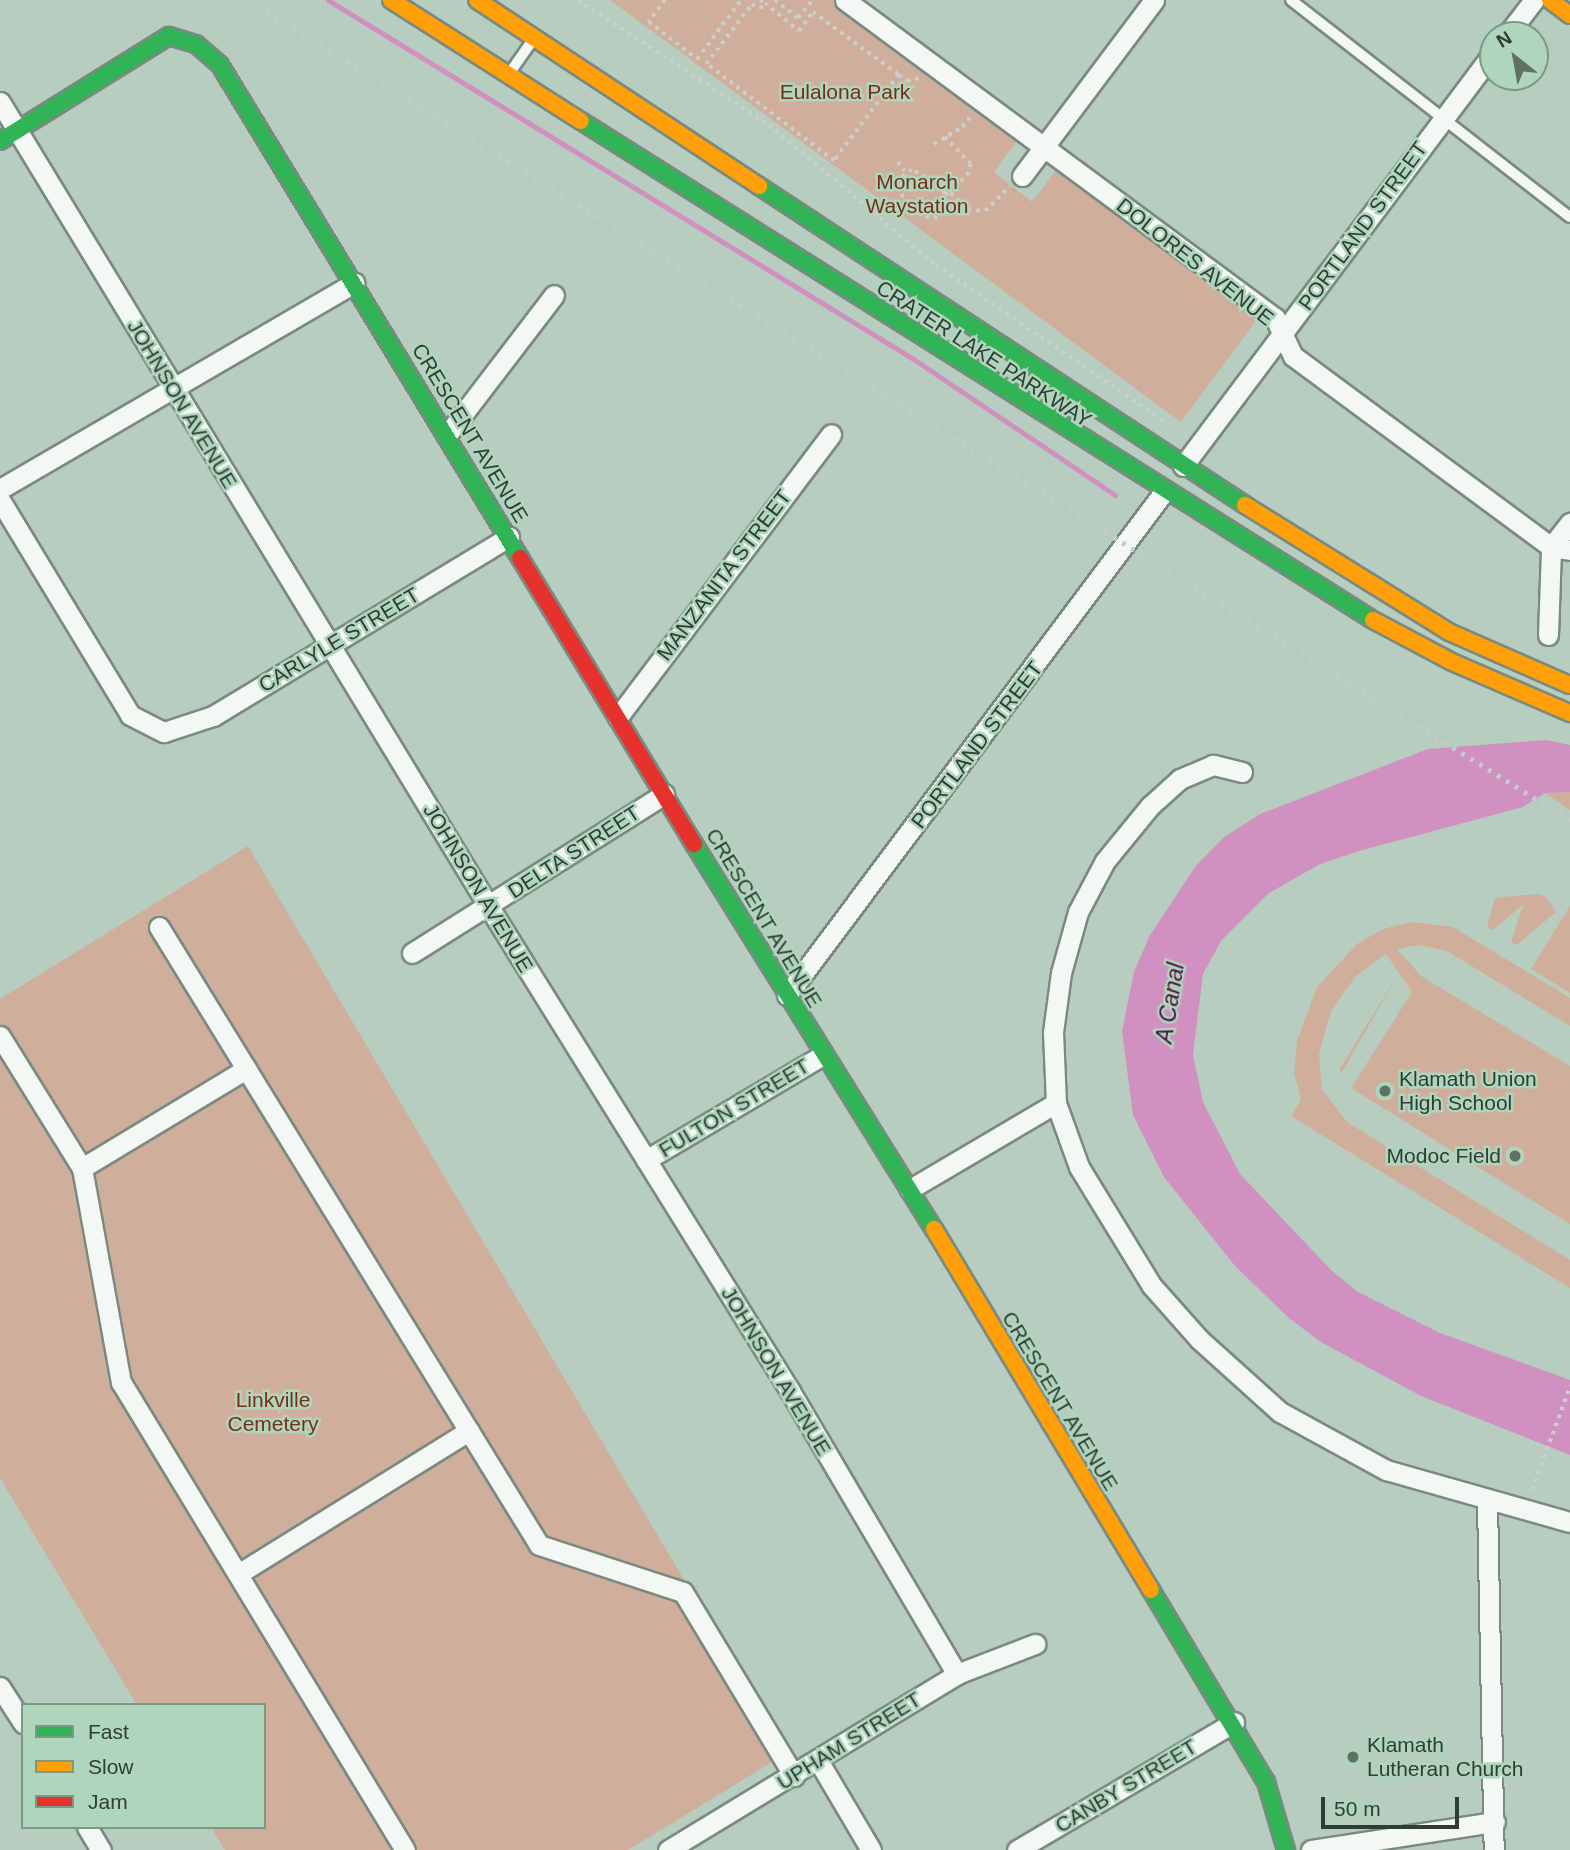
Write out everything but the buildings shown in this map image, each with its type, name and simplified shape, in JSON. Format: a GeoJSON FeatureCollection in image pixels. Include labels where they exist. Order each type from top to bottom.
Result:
{"type":"FeatureCollection","features":[{"type":"Feature","properties":{"kind":"main road","name":"CRATER LAKE PARKWAY"},"geometry":{"type":"LineString","coordinates":[[391,0],[1335,600],[1474,672],[1570,713]]}},
{"type":"Feature","properties":{"kind":"main road","name":"CRATER LAKE PARKWAY"},"geometry":{"type":"LineString","coordinates":[[477,0],[1335,564],[1449,632],[1570,685]]}},
{"type":"Feature","properties":{"kind":"main road"},"geometry":{"type":"LineString","coordinates":[[1550,0],[1570,15]]}},
{"type":"Feature","properties":{"kind":"main road","name":"CRESCENT AVENUE"},"geometry":{"type":"LineString","coordinates":[[17,130],[169,36],[196,44],[220,65],[822,1055],[910,1189],[1105,1517],[1234,1721],[1266,1782],[1286,1850]]}},
{"type":"Feature","properties":{"kind":"main road"},"geometry":{"type":"LineString","coordinates":[[0,141],[17,130]]}},
{"type":"Feature","properties":{"kind":"main road"},"geometry":{"type":"LineString","coordinates":[[1163,493],[1172,487],[1188,490],[1243,524],[1335,564]]}},
{"type":"Feature","properties":{"kind":"street","name":"DOLORES AVENUE"},"geometry":{"type":"LineString","coordinates":[[845,0],[1275,318],[1293,356],[1561,548]]}},
{"type":"Feature","properties":{"kind":"street"},"geometry":{"type":"LineString","coordinates":[[1022,176],[1154,0]]}},
{"type":"Feature","properties":{"kind":"street"},"geometry":{"type":"LineString","coordinates":[[1518,21],[1534,0]]}},
{"type":"Feature","properties":{"kind":"street","name":"PORTLAND STREET"},"geometry":{"type":"LineString","coordinates":[[1183,466],[1479,71]]}},
{"type":"Feature","properties":{"kind":"street","name":"JOHNSON AVENUE"},"geometry":{"type":"LineString","coordinates":[[0,102],[489,907],[790,1391],[957,1674]]}},
{"type":"Feature","properties":{"kind":"street"},"geometry":{"type":"LineString","coordinates":[[0,489],[354,283]]}},
{"type":"Feature","properties":{"kind":"street"},"geometry":{"type":"LineString","coordinates":[[447,435],[554,295]]}},
{"type":"Feature","properties":{"kind":"street","name":"MANZANITA STREET"},"geometry":{"type":"LineString","coordinates":[[618,717],[831,434]]}},
{"type":"Feature","properties":{"kind":"street","name":"PORTLAND STREET"},"geometry":{"type":"LineString","coordinates":[[787,995],[1163,493]]}},
{"type":"Feature","properties":{"kind":"street","name":"CARLYLE STREET"},"geometry":{"type":"LineString","coordinates":[[0,500],[130,715],[164,732],[212,716],[509,537]]}},
{"type":"Feature","properties":{"kind":"street"},"geometry":{"type":"LineString","coordinates":[[1548,635],[1561,548],[1570,523]]}},
{"type":"Feature","properties":{"kind":"street"},"geometry":{"type":"LineString","coordinates":[[1242,772],[1213,765],[1180,779],[1150,806],[1105,861],[1078,912],[1061,973],[1053,1032],[1056,1103],[1079,1167],[1111,1225],[1152,1286],[1200,1340],[1280,1412],[1386,1470],[1487,1501],[1570,1522]]}},
{"type":"Feature","properties":{"kind":"street","name":"DELTA STREET"},"geometry":{"type":"LineString","coordinates":[[412,953],[489,907],[664,794]]}},
{"type":"Feature","properties":{"kind":"street"},"geometry":{"type":"LineString","coordinates":[[159,928],[540,1545],[683,1592],[794,1776]]}},
{"type":"Feature","properties":{"kind":"street"},"geometry":{"type":"LineString","coordinates":[[0,1036],[82,1168],[121,1382],[405,1850]]}},
{"type":"Feature","properties":{"kind":"street","name":"FULTON STREET"},"geometry":{"type":"LineString","coordinates":[[646,1160],[822,1055]]}},
{"type":"Feature","properties":{"kind":"street"},"geometry":{"type":"LineString","coordinates":[[82,1168],[246,1069]]}},
{"type":"Feature","properties":{"kind":"street"},"geometry":{"type":"LineString","coordinates":[[910,1189],[1056,1103]]}},
{"type":"Feature","properties":{"kind":"street"},"geometry":{"type":"LineString","coordinates":[[238,1574],[469,1431]]}},
{"type":"Feature","properties":{"kind":"street"},"geometry":{"type":"LineString","coordinates":[[1487,1501],[1494,1850]]}},
{"type":"Feature","properties":{"kind":"street","name":"UPHAM STREET"},"geometry":{"type":"LineString","coordinates":[[668,1850],[819,1762],[957,1674],[1035,1644]]}},
{"type":"Feature","properties":{"kind":"street"},"geometry":{"type":"LineString","coordinates":[[0,1687],[21,1720]]}},
{"type":"Feature","properties":{"kind":"street","name":"CANBY STREET"},"geometry":{"type":"LineString","coordinates":[[1017,1850],[1234,1721]]}},
{"type":"Feature","properties":{"kind":"street"},"geometry":{"type":"LineString","coordinates":[[819,1762],[871,1850]]}},
{"type":"Feature","properties":{"kind":"street"},"geometry":{"type":"LineString","coordinates":[[1311,1850],[1495,1822]]}},
{"type":"Feature","properties":{"kind":"street"},"geometry":{"type":"LineString","coordinates":[[88,1829],[99,1849]]}},
{"type":"Feature","properties":{"kind":"lane"},"geometry":{"type":"LineString","coordinates":[[1290,0],[1570,217]]}},
{"type":"Feature","properties":{"kind":"lane"},"geometry":{"type":"LineString","coordinates":[[509,74],[535,38]]}},
{"type":"Feature","properties":{"kind":"path"},"geometry":{"type":"LineString","coordinates":[[578,0],[769,125],[946,272],[1169,426]]}},
{"type":"Feature","properties":{"kind":"path"},"geometry":{"type":"LineString","coordinates":[[665,0],[649,22],[697,59],[741,0]]}},
{"type":"Feature","properties":{"kind":"path"},"geometry":{"type":"LineString","coordinates":[[775,0],[798,18],[812,0]]}},
{"type":"Feature","properties":{"kind":"path"},"geometry":{"type":"LineString","coordinates":[[762,2],[799,31],[813,12],[898,75],[834,160],[706,64],[752,4],[760,9],[762,2]]}},
{"type":"Feature","properties":{"kind":"path"},"geometry":{"type":"LineString","coordinates":[[934,144],[962,127],[982,102]]}},
{"type":"Feature","properties":{"kind":"path"},"geometry":{"type":"LineString","coordinates":[[945,137],[971,164],[969,173],[951,193],[945,194]]}},
{"type":"Feature","properties":{"kind":"path"},"geometry":{"type":"LineString","coordinates":[[898,162],[905,171]]}},
{"type":"Feature","properties":{"kind":"path"},"geometry":{"type":"LineString","coordinates":[[912,170],[940,186],[945,194],[942,215],[934,219],[918,213],[896,188],[905,171],[912,170]]}},
{"type":"Feature","properties":{"kind":"path"},"geometry":{"type":"LineString","coordinates":[[951,193],[968,208],[985,211],[1022,176]]}},
{"type":"Feature","properties":{"kind":"path"},"geometry":{"type":"LineString","coordinates":[[1532,1490],[1570,1386]]}},
{"type":"Feature","properties":{"kind":"green space","name":"Eulalona Park"},"geometry":{"type":"Polygon","coordinates":[[[610,0],[834,0],[1018,139],[994,172],[1032,202],[1057,169],[1258,318],[1181,422],[610,0]]]}},
{"type":"Feature","properties":{"kind":"green space"},"geometry":{"type":"Polygon","coordinates":[[[1570,792],[1570,810],[1545,793],[1570,792]]]}},
{"type":"Feature","properties":{"kind":"green space","name":"Linkville Cemetery"},"geometry":{"type":"Polygon","coordinates":[[[248,846],[787,1753],[628,1850],[225,1850],[212,1829],[266,1829],[266,1703],[136,1703],[0,1478],[0,999],[248,846]]]}},
{"type":"Feature","properties":{"kind":"green space"},"geometry":{"type":"Polygon","coordinates":[[[1536,894],[1545,896],[1556,912],[1517,945],[1511,942],[1523,905],[1493,930],[1487,927],[1495,898],[1536,894]]]}},
{"type":"Feature","properties":{"kind":"green space"},"geometry":{"type":"Polygon","coordinates":[[[1570,906],[1570,993],[1531,969],[1570,906]]]}},
{"type":"Feature","properties":{"kind":"green space","name":"Modoc Field"},"geometry":{"type":"Polygon","coordinates":[[[1411,922],[1453,927],[1570,998],[1570,1026],[1447,951],[1418,945],[1397,949],[1421,976],[1570,1066],[1570,1224],[1351,1088],[1412,992],[1386,954],[1355,977],[1331,1011],[1319,1054],[1322,1089],[1347,1122],[1570,1260],[1570,1288],[1291,1116],[1301,1100],[1294,1072],[1297,1041],[1317,987],[1357,944],[1383,929],[1411,922]]]}},
{"type":"Feature","properties":{"kind":"green space"},"geometry":{"type":"Polygon","coordinates":[[[1399,973],[1342,1072],[1339,1070],[1399,973]]]}},
{"type":"Feature","properties":{"kind":"water","name":"A Canal"},"geometry":{"type":"Polygon","coordinates":[[[1546,740],[1570,745],[1570,792],[1545,793],[1523,807],[1320,864],[1269,893],[1221,941],[1203,974],[1193,1055],[1203,1102],[1240,1174],[1332,1271],[1358,1292],[1440,1333],[1570,1380],[1570,1455],[1421,1396],[1321,1342],[1290,1319],[1235,1266],[1164,1177],[1133,1115],[1122,1031],[1134,972],[1149,937],[1195,867],[1223,838],[1260,814],[1428,749],[1546,740]]]}},
{"type":"Feature","properties":{"kind":"waterway"},"geometry":{"type":"LineString","coordinates":[[328,0],[912,358],[1115,495]]}},
{"type":"Feature","properties":{"kind":"railway"},"geometry":{"type":"LineString","coordinates":[[248,0],[1570,820]]}},
{"type":"Feature","properties":{"kind":"traffic: fast"},"geometry":{"type":"LineString","coordinates":[[0,141],[169,36],[196,44],[220,65],[520,558]]}},
{"type":"Feature","properties":{"kind":"traffic: fast"},"geometry":{"type":"LineString","coordinates":[[581,121],[1373,620]]}},
{"type":"Feature","properties":{"kind":"traffic: fast"},"geometry":{"type":"LineString","coordinates":[[759,186],[1245,505]]}},
{"type":"Feature","properties":{"kind":"traffic: fast"},"geometry":{"type":"LineString","coordinates":[[694,844],[934,1229]]}},
{"type":"Feature","properties":{"kind":"traffic: fast"},"geometry":{"type":"LineString","coordinates":[[1151,1590],[1266,1782],[1286,1850]]}},
{"type":"Feature","properties":{"kind":"traffic: slow"},"geometry":{"type":"LineString","coordinates":[[391,0],[581,121]]}},
{"type":"Feature","properties":{"kind":"traffic: slow"},"geometry":{"type":"LineString","coordinates":[[477,0],[759,186]]}},
{"type":"Feature","properties":{"kind":"traffic: slow"},"geometry":{"type":"LineString","coordinates":[[1550,0],[1570,15]]}},
{"type":"Feature","properties":{"kind":"traffic: slow"},"geometry":{"type":"LineString","coordinates":[[1245,505],[1449,632],[1570,685]]}},
{"type":"Feature","properties":{"kind":"traffic: slow"},"geometry":{"type":"LineString","coordinates":[[1373,620],[1452,662],[1570,713]]}},
{"type":"Feature","properties":{"kind":"traffic: slow"},"geometry":{"type":"LineString","coordinates":[[934,1229],[1151,1590]]}},
{"type":"Feature","properties":{"kind":"traffic: jam"},"geometry":{"type":"LineString","coordinates":[[520,558],[694,844]]}},
{"type":"Feature","properties":{"kind":"place","name":"Klamath Union High School"},"geometry":{"type":"Point","coordinates":[1385,1091]}},
{"type":"Feature","properties":{"kind":"place","name":"Modoc Field"},"geometry":{"type":"Point","coordinates":[1515,1156]}},
{"type":"Feature","properties":{"kind":"place","name":"Klamath Lutheran Church"},"geometry":{"type":"Point","coordinates":[1353,1757]}},
{"type":"Feature","properties":{"kind":"park label","name":"Monarch Waystation"},"geometry":{"type":"Point","coordinates":[917,194]}}]}
